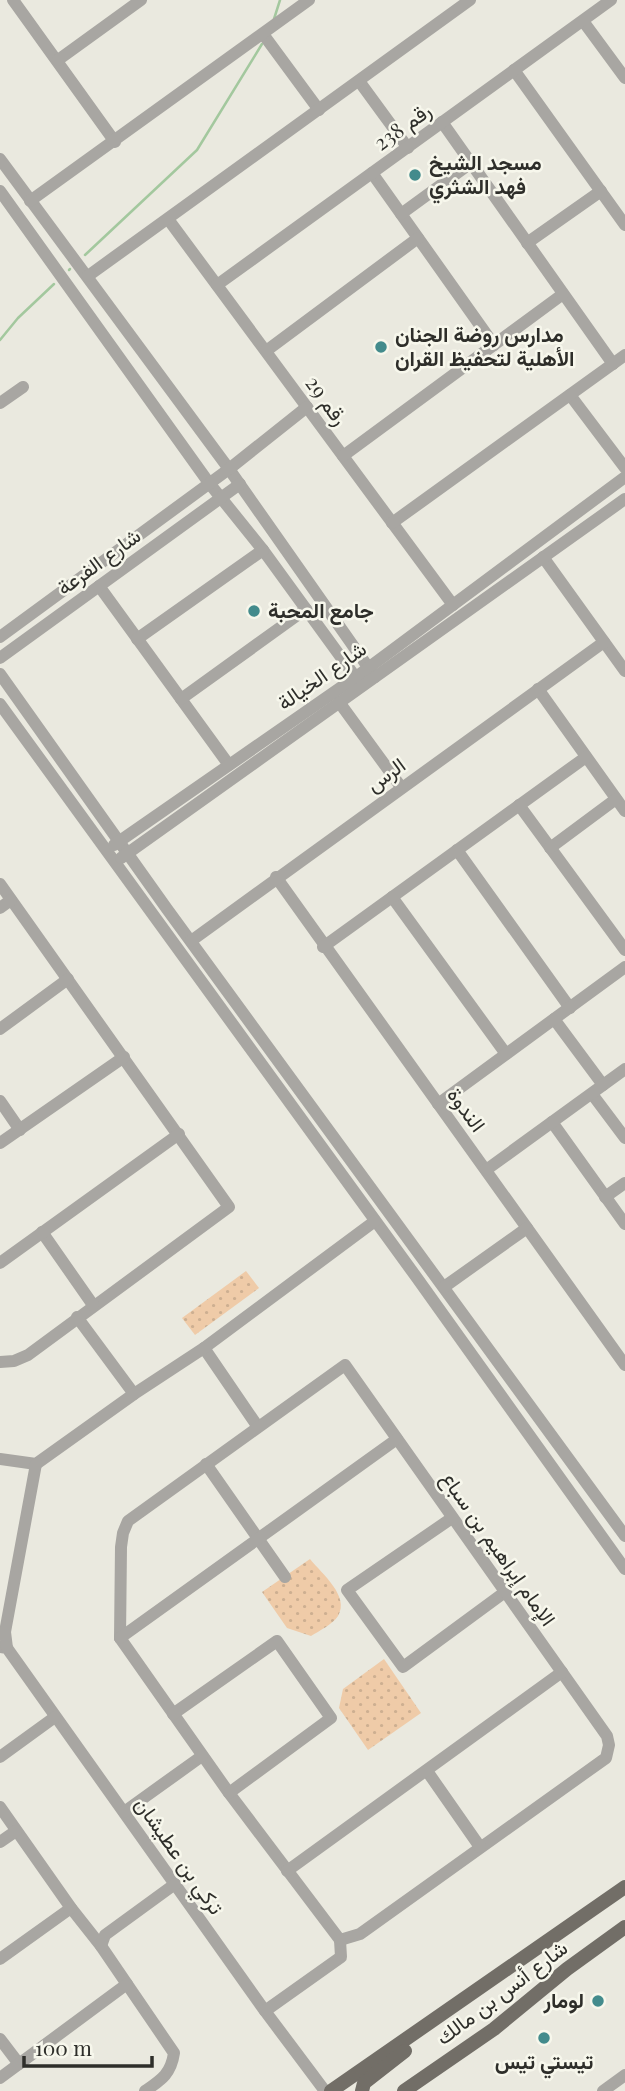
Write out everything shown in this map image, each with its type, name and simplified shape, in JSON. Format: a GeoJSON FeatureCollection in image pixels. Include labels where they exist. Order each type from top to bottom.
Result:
{"type":"FeatureCollection","features":[{"type":"Feature","properties":{"kind":"main road"},"geometry":{"type":"LineString","coordinates":[[331,2091],[625,1887]]}},
{"type":"Feature","properties":{"kind":"main road","name":"شارع أنس بن مالك"},"geometry":{"type":"LineString","coordinates":[[404,2091],[494,2029],[567,1969],[625,1927]]}},
{"type":"Feature","properties":{"kind":"main road"},"geometry":{"type":"LineString","coordinates":[[362,2091],[364,2083],[447,2019],[478,1990]]}},
{"type":"Feature","properties":{"kind":"main road"},"geometry":{"type":"LineString","coordinates":[[396,2091],[494,2029]]}},
{"type":"Feature","properties":{"kind":"street"},"geometry":{"type":"LineString","coordinates":[[13,0],[115,142]]}},
{"type":"Feature","properties":{"kind":"street"},"geometry":{"type":"LineString","coordinates":[[58,60],[141,0]]}},
{"type":"Feature","properties":{"kind":"street"},"geometry":{"type":"LineString","coordinates":[[30,201],[309,0]]}},
{"type":"Feature","properties":{"kind":"street"},"geometry":{"type":"LineString","coordinates":[[88,276],[470,0]]}},
{"type":"Feature","properties":{"kind":"street","name":"رقم 238"},"geometry":{"type":"LineString","coordinates":[[217,285],[611,0]]}},
{"type":"Feature","properties":{"kind":"street"},"geometry":{"type":"LineString","coordinates":[[583,21],[625,78]]}},
{"type":"Feature","properties":{"kind":"street"},"geometry":{"type":"LineString","coordinates":[[263,34],[319,110]]}},
{"type":"Feature","properties":{"kind":"street"},"geometry":{"type":"LineString","coordinates":[[514,70],[625,225]]}},
{"type":"Feature","properties":{"kind":"street"},"geometry":{"type":"LineString","coordinates":[[359,81],[408,148]]}},
{"type":"Feature","properties":{"kind":"street"},"geometry":{"type":"LineString","coordinates":[[442,122],[613,364]]}},
{"type":"Feature","properties":{"kind":"street"},"geometry":{"type":"LineString","coordinates":[[0,159],[240,484],[372,672]]}},
{"type":"Feature","properties":{"kind":"street"},"geometry":{"type":"LineString","coordinates":[[401,214],[471,163]]}},
{"type":"Feature","properties":{"kind":"street"},"geometry":{"type":"LineString","coordinates":[[372,173],[494,345]]}},
{"type":"Feature","properties":{"kind":"street"},"geometry":{"type":"LineString","coordinates":[[0,191],[209,483],[263,550],[359,682]]}},
{"type":"Feature","properties":{"kind":"street"},"geometry":{"type":"LineString","coordinates":[[527,243],[601,191]]}},
{"type":"Feature","properties":{"kind":"street","name":"رقم 29"},"geometry":{"type":"LineString","coordinates":[[168,219],[453,605]]}},
{"type":"Feature","properties":{"kind":"street"},"geometry":{"type":"LineString","coordinates":[[265,351],[418,238]]}},
{"type":"Feature","properties":{"kind":"street"},"geometry":{"type":"LineString","coordinates":[[343,456],[563,294]]}},
{"type":"Feature","properties":{"kind":"street"},"geometry":{"type":"LineString","coordinates":[[392,523],[625,355]]}},
{"type":"Feature","properties":{"kind":"street"},"geometry":{"type":"LineString","coordinates":[[0,403],[23,387]]}},
{"type":"Feature","properties":{"kind":"street"},"geometry":{"type":"LineString","coordinates":[[570,394],[625,468]]}},
{"type":"Feature","properties":{"kind":"street","name":"شارع الفرعة"},"geometry":{"type":"LineString","coordinates":[[0,637],[229,469],[307,407]]}},
{"type":"Feature","properties":{"kind":"street"},"geometry":{"type":"LineString","coordinates":[[201,470],[215,475],[223,469],[219,457]]}},
{"type":"Feature","properties":{"kind":"street","name":"شارع الخيالة"},"geometry":{"type":"LineString","coordinates":[[395,655],[453,605],[625,477]]}},
{"type":"Feature","properties":{"kind":"street","name":"شارع الفرعة"},"geometry":{"type":"LineString","coordinates":[[0,658],[240,484]]}},
{"type":"Feature","properties":{"kind":"street"},"geometry":{"type":"LineString","coordinates":[[234,513],[231,498],[240,492],[252,502]]}},
{"type":"Feature","properties":{"kind":"street","name":"شارع الخيالة"},"geometry":{"type":"LineString","coordinates":[[114,863],[395,655],[625,500]]}},
{"type":"Feature","properties":{"kind":"street"},"geometry":{"type":"LineString","coordinates":[[137,639],[263,550]]}},
{"type":"Feature","properties":{"kind":"street"},"geometry":{"type":"LineString","coordinates":[[543,557],[625,671]]}},
{"type":"Feature","properties":{"kind":"street"},"geometry":{"type":"LineString","coordinates":[[99,586],[229,765]]}},
{"type":"Feature","properties":{"kind":"street"},"geometry":{"type":"LineString","coordinates":[[181,699],[306,609]]}},
{"type":"Feature","properties":{"kind":"street","name":"الرس"},"geometry":{"type":"LineString","coordinates":[[191,941],[604,642]]}},
{"type":"Feature","properties":{"kind":"street"},"geometry":{"type":"LineString","coordinates":[[3,679],[127,854],[625,1536]]}},
{"type":"Feature","properties":{"kind":"street"},"geometry":{"type":"LineString","coordinates":[[538,689],[625,811]]}},
{"type":"Feature","properties":{"kind":"street"},"geometry":{"type":"LineString","coordinates":[[338,698],[401,788]]}},
{"type":"Feature","properties":{"kind":"street","name":"شارع الخيالة"},"geometry":{"type":"LineString","coordinates":[[106,851],[229,765],[338,698]]}},
{"type":"Feature","properties":{"kind":"street"},"geometry":{"type":"LineString","coordinates":[[0,704],[625,1569]]}},
{"type":"Feature","properties":{"kind":"street"},"geometry":{"type":"LineString","coordinates":[[324,947],[586,757]]}},
{"type":"Feature","properties":{"kind":"street"},"geometry":{"type":"LineString","coordinates":[[550,848],[616,799]]}},
{"type":"Feature","properties":{"kind":"street"},"geometry":{"type":"LineString","coordinates":[[519,805],[625,950]]}},
{"type":"Feature","properties":{"kind":"street"},"geometry":{"type":"LineString","coordinates":[[142,825],[139,836],[147,840]]}},
{"type":"Feature","properties":{"kind":"street"},"geometry":{"type":"LineString","coordinates":[[457,850],[570,1008]]}},
{"type":"Feature","properties":{"kind":"street","name":"الندوة"},"geometry":{"type":"LineString","coordinates":[[276,877],[625,1365]]}},
{"type":"Feature","properties":{"kind":"street"},"geometry":{"type":"LineString","coordinates":[[0,884],[229,1207],[28,1355],[14,1361],[0,1362]]}},
{"type":"Feature","properties":{"kind":"street"},"geometry":{"type":"LineString","coordinates":[[392,897],[506,1054]]}},
{"type":"Feature","properties":{"kind":"street"},"geometry":{"type":"LineString","coordinates":[[0,908],[11,900]]}},
{"type":"Feature","properties":{"kind":"street"},"geometry":{"type":"LineString","coordinates":[[438,1104],[625,967]]}},
{"type":"Feature","properties":{"kind":"street"},"geometry":{"type":"LineString","coordinates":[[0,1029],[68,979]]}},
{"type":"Feature","properties":{"kind":"street"},"geometry":{"type":"LineString","coordinates":[[554,1019],[625,1138]]}},
{"type":"Feature","properties":{"kind":"street"},"geometry":{"type":"LineString","coordinates":[[0,1143],[124,1057]]}},
{"type":"Feature","properties":{"kind":"street"},"geometry":{"type":"LineString","coordinates":[[486,1170],[625,1069]]}},
{"type":"Feature","properties":{"kind":"street"},"geometry":{"type":"LineString","coordinates":[[0,1101],[20,1130]]}},
{"type":"Feature","properties":{"kind":"street"},"geometry":{"type":"LineString","coordinates":[[552,1122],[625,1224]]}},
{"type":"Feature","properties":{"kind":"street"},"geometry":{"type":"LineString","coordinates":[[0,1263],[179,1134]]}},
{"type":"Feature","properties":{"kind":"street"},"geometry":{"type":"LineString","coordinates":[[605,1197],[625,1183]]}},
{"type":"Feature","properties":{"kind":"street"},"geometry":{"type":"LineString","coordinates":[[0,1459],[36,1464],[204,1348],[375,1221]]}},
{"type":"Feature","properties":{"kind":"street"},"geometry":{"type":"LineString","coordinates":[[444,1287],[527,1228]]}},
{"type":"Feature","properties":{"kind":"street"},"geometry":{"type":"LineString","coordinates":[[42,1232],[93,1305]]}},
{"type":"Feature","properties":{"kind":"street"},"geometry":{"type":"LineString","coordinates":[[77,1317],[134,1394]]}},
{"type":"Feature","properties":{"kind":"street"},"geometry":{"type":"LineString","coordinates":[[204,1348],[258,1427],[128,1521],[121,1547],[120,1638],[229,1794],[340,1940],[341,1957],[265,2011]]}},
{"type":"Feature","properties":{"kind":"street","name":"الإمام إبراهيم بن سباع"},"geometry":{"type":"LineString","coordinates":[[258,1427],[345,1365],[607,1736],[609,1745],[606,1758],[480,1847]]}},
{"type":"Feature","properties":{"kind":"street"},"geometry":{"type":"LineString","coordinates":[[120,1638],[397,1439]]}},
{"type":"Feature","properties":{"kind":"street"},"geometry":{"type":"LineString","coordinates":[[545,1459],[556,1456],[559,1448]]}},
{"type":"Feature","properties":{"kind":"street"},"geometry":{"type":"LineString","coordinates":[[3,1648],[36,1464]]}},
{"type":"Feature","properties":{"kind":"street"},"geometry":{"type":"LineString","coordinates":[[206,1464],[285,1577]]}},
{"type":"Feature","properties":{"kind":"street"},"geometry":{"type":"LineString","coordinates":[[559,1479],[561,1468],[567,1466],[575,1469]]}},
{"type":"Feature","properties":{"kind":"street"},"geometry":{"type":"LineString","coordinates":[[613,1519],[625,1511]]}},
{"type":"Feature","properties":{"kind":"street"},"geometry":{"type":"LineString","coordinates":[[452,1518],[347,1590],[403,1667],[505,1592]]}},
{"type":"Feature","properties":{"kind":"street"},"geometry":{"type":"LineString","coordinates":[[173,1714],[277,1641],[331,1718],[229,1794]]}},
{"type":"Feature","properties":{"kind":"street","name":"تركي بن عطيشان"},"geometry":{"type":"LineString","coordinates":[[3,1648],[325,2091]]}},
{"type":"Feature","properties":{"kind":"street"},"geometry":{"type":"LineString","coordinates":[[287,1871],[562,1672]]}},
{"type":"Feature","properties":{"kind":"street"},"geometry":{"type":"LineString","coordinates":[[0,1757],[55,1717]]}},
{"type":"Feature","properties":{"kind":"street"},"geometry":{"type":"LineString","coordinates":[[124,1812],[202,1756]]}},
{"type":"Feature","properties":{"kind":"street"},"geometry":{"type":"LineString","coordinates":[[340,1940],[360,1934],[480,1847],[427,1771]]}},
{"type":"Feature","properties":{"kind":"street"},"geometry":{"type":"LineString","coordinates":[[0,1807],[101,1946],[174,2053],[166,2076],[145,2091]]}},
{"type":"Feature","properties":{"kind":"street"},"geometry":{"type":"LineString","coordinates":[[0,1842],[16,1830]]}},
{"type":"Feature","properties":{"kind":"street"},"geometry":{"type":"LineString","coordinates":[[101,1946],[105,1935],[175,1884]]}},
{"type":"Feature","properties":{"kind":"street"},"geometry":{"type":"LineString","coordinates":[[0,1959],[71,1908]]}},
{"type":"Feature","properties":{"kind":"street"},"geometry":{"type":"LineString","coordinates":[[0,2078],[127,1984]]}},
{"type":"Feature","properties":{"kind":"street"},"geometry":{"type":"LineString","coordinates":[[0,2039],[19,2064]]}},
{"type":"Feature","properties":{"kind":"street"},"geometry":{"type":"LineString","coordinates":[[603,2091],[625,2075]]}},
{"type":"Feature","properties":{"kind":"shaded area"},"geometry":{"type":"Polygon","coordinates":[[[246,1271],[259,1288],[195,1335],[182,1318],[246,1271]]]}},
{"type":"Feature","properties":{"kind":"shaded area"},"geometry":{"type":"Polygon","coordinates":[[[310,1559],[338,1593],[341,1608],[333,1622],[311,1636],[287,1628],[262,1592],[310,1559]]]}},
{"type":"Feature","properties":{"kind":"shaded area"},"geometry":{"type":"Polygon","coordinates":[[[384,1659],[421,1713],[368,1750],[339,1708],[343,1689],[384,1659]]]}},
{"type":"Feature","properties":{"kind":"waterway"},"geometry":{"type":"LineString","coordinates":[[274,19],[280,0]]}},
{"type":"Feature","properties":{"kind":"waterway"},"geometry":{"type":"LineString","coordinates":[[85,255],[197,150],[262,44]]}},
{"type":"Feature","properties":{"kind":"waterway"},"geometry":{"type":"LineString","coordinates":[[0,340],[18,318],[54,284]]}},
{"type":"Feature","properties":{"kind":"place","name":"مسجد الشيخ فهد الشثري"},"geometry":{"type":"Point","coordinates":[415,175]}},
{"type":"Feature","properties":{"kind":"place","name":"مدارس روضة الجنان الأهلية لتحفيظ القران"},"geometry":{"type":"Point","coordinates":[381,347]}},
{"type":"Feature","properties":{"kind":"place","name":"جامع المحبة"},"geometry":{"type":"Point","coordinates":[254,611]}},
{"type":"Feature","properties":{"kind":"place","name":"لومار"},"geometry":{"type":"Point","coordinates":[598,2001]}},
{"type":"Feature","properties":{"kind":"place","name":"تيستي تيس"},"geometry":{"type":"Point","coordinates":[544,2038]}}]}
